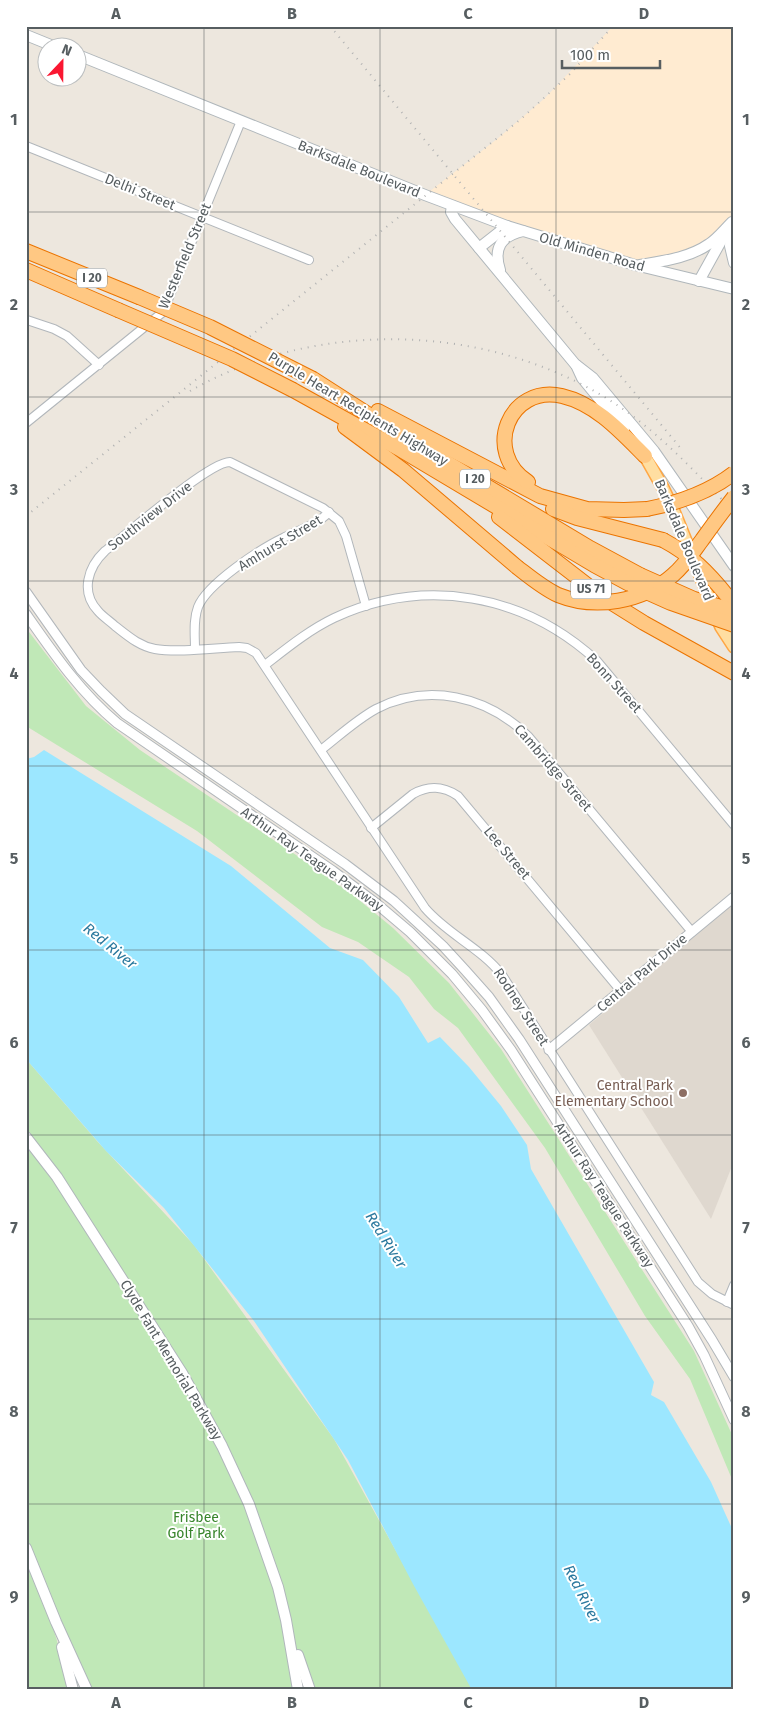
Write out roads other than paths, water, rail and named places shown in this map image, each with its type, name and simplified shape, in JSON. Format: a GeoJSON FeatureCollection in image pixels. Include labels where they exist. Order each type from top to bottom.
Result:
{"type":"FeatureCollection","features":[{"type":"Feature","properties":{"kind":"highway"},"geometry":{"type":"LineString","coordinates":[[26,246],[45,259]]}},
{"type":"Feature","properties":{"kind":"highway","name":"Purple Heart Recipients Highway"},"geometry":{"type":"LineString","coordinates":[[26,251],[210,327],[313,379],[449,464],[599,553],[671,603],[734,625]]}},
{"type":"Feature","properties":{"kind":"highway","name":"Purple Heart Recipients Highway"},"geometry":{"type":"LineString","coordinates":[[26,270],[215,351],[298,393],[372,433],[594,565],[734,611]]}},
{"type":"Feature","properties":{"kind":"highway"},"geometry":{"type":"LineString","coordinates":[[26,275],[67,288]]}},
{"type":"Feature","properties":{"kind":"highway"},"geometry":{"type":"LineString","coordinates":[[313,379],[540,496],[587,509],[647,509],[693,496],[734,473]]}},
{"type":"Feature","properties":{"kind":"highway"},"geometry":{"type":"LineString","coordinates":[[298,393],[403,470],[517,567],[549,590],[574,600],[607,602],[625,600],[644,594],[672,576],[685,563],[734,497]]}},
{"type":"Feature","properties":{"kind":"highway"},"geometry":{"type":"LineString","coordinates":[[609,510],[540,488],[520,477],[512,469],[506,458],[504,446],[505,433],[510,420],[518,408],[537,396],[564,397],[589,408],[613,424],[645,456]]}},
{"type":"Feature","properties":{"kind":"highway"},"geometry":{"type":"LineString","coordinates":[[434,441],[519,494],[544,506],[577,518],[662,540],[699,564],[731,600]]}},
{"type":"Feature","properties":{"kind":"highway","name":"US 71"},"geometry":{"type":"LineString","coordinates":[[462,486],[604,598],[644,623],[734,673]]}},
{"type":"Feature","properties":{"kind":"main road"},"geometry":{"type":"LineString","coordinates":[[26,35],[38,40]]}},
{"type":"Feature","properties":{"kind":"main road","name":"Barksdale Boulevard"},"geometry":{"type":"LineString","coordinates":[[88,59],[452,206],[451,212],[455,219],[575,364],[593,378],[654,451],[734,566]]}},
{"type":"Feature","properties":{"kind":"main road","name":"Old Minden Road"},"geometry":{"type":"LineString","coordinates":[[452,206],[507,226],[635,265],[734,289]]}},
{"type":"Feature","properties":{"kind":"main road"},"geometry":{"type":"LineString","coordinates":[[733,221],[730,246],[734,263]]}},
{"type":"Feature","properties":{"kind":"main road"},"geometry":{"type":"LineString","coordinates":[[635,265],[667,260],[699,250],[709,244],[733,221]]}},
{"type":"Feature","properties":{"kind":"main road"},"geometry":{"type":"LineString","coordinates":[[699,281],[733,221]]}},
{"type":"Feature","properties":{"kind":"main road"},"geometry":{"type":"LineString","coordinates":[[479,248],[507,226]]}},
{"type":"Feature","properties":{"kind":"main road"},"geometry":{"type":"LineString","coordinates":[[502,276],[497,258],[500,244],[510,236],[524,231]]}},
{"type":"Feature","properties":{"kind":"main road","name":"Barksdale Boulevard"},"geometry":{"type":"LineString","coordinates":[[575,364],[580,374],[645,456],[667,495],[721,627],[734,647]]}},
{"type":"Feature","properties":{"kind":"main road","name":"Clyde Fant Memorial Parkway"},"geometry":{"type":"LineString","coordinates":[[26,1137],[57,1177],[182,1373],[212,1424],[252,1513],[278,1587],[286,1620],[298,1690]]}},
{"type":"Feature","properties":{"kind":"main road"},"geometry":{"type":"LineString","coordinates":[[26,1548],[87,1690]]}},
{"type":"Feature","properties":{"kind":"main road"},"geometry":{"type":"LineString","coordinates":[[47,1598],[66,1658],[73,1690]]}},
{"type":"Feature","properties":{"kind":"main road"},"geometry":{"type":"LineString","coordinates":[[286,1620],[310,1690]]}},
{"type":"Feature","properties":{"kind":"street","name":"Westerfield Street"},"geometry":{"type":"LineString","coordinates":[[26,423],[163,312],[241,121]]}},
{"type":"Feature","properties":{"kind":"street","name":"Delhi Street"},"geometry":{"type":"LineString","coordinates":[[26,146],[309,260]]}},
{"type":"Feature","properties":{"kind":"street"},"geometry":{"type":"LineString","coordinates":[[27,318],[67,336],[99,365]]}},
{"type":"Feature","properties":{"kind":"street","name":"Southview Drive"},"geometry":{"type":"LineString","coordinates":[[265,665],[256,653],[247,648],[160,649],[141,644],[129,637],[98,611],[88,595],[89,573],[99,557],[188,485],[226,462],[240,465],[329,512],[339,521],[343,527],[366,606]]}},
{"type":"Feature","properties":{"kind":"street","name":"Amhurst Street"},"geometry":{"type":"LineString","coordinates":[[195,649],[197,611],[205,594],[259,552],[280,539],[320,520],[329,512]]}},
{"type":"Feature","properties":{"kind":"street","name":"Arthur Ray Teague Parkway"},"geometry":{"type":"LineString","coordinates":[[26,592],[82,670],[109,700],[125,714],[368,880],[416,921],[465,970],[500,1012],[519,1039],[734,1377]]}},
{"type":"Feature","properties":{"kind":"street","name":"Bonn Street"},"geometry":{"type":"LineString","coordinates":[[265,665],[312,630],[334,618],[366,606],[397,598],[423,595],[461,597],[509,607],[552,627],[577,644],[597,661],[734,825]]}},
{"type":"Feature","properties":{"kind":"street","name":"Arthur Ray Teague Parkway"},"geometry":{"type":"LineString","coordinates":[[26,614],[77,684],[117,724],[362,892],[410,932],[463,986],[511,1050],[676,1307],[704,1355],[734,1420]]}},
{"type":"Feature","properties":{"kind":"street","name":"Rodney Street"},"geometry":{"type":"LineString","coordinates":[[265,665],[371,828],[430,914],[485,957],[498,970],[693,1275],[707,1290],[730,1304]]}},
{"type":"Feature","properties":{"kind":"street","name":"Cambridge Street"},"geometry":{"type":"LineString","coordinates":[[321,750],[366,715],[378,708],[407,698],[449,696],[487,706],[507,718],[528,736],[692,932]]}},
{"type":"Feature","properties":{"kind":"street","name":"Lee Street"},"geometry":{"type":"LineString","coordinates":[[371,828],[413,794],[421,790],[435,787],[444,788],[458,796],[621,991]]}},
{"type":"Feature","properties":{"kind":"street","name":"Central Park Drive"},"geometry":{"type":"LineString","coordinates":[[549,1050],[692,932],[722,910],[734,897]]}},
{"type":"Feature","properties":{"kind":"street"},"geometry":{"type":"LineString","coordinates":[[730,1304],[734,1285]]}},
{"type":"Feature","properties":{"kind":"water","name":"Red River"},"geometry":{"type":"Polygon","coordinates":[[[44,750],[231,866],[330,948],[363,960],[399,997],[428,1043],[440,1037],[469,1067],[501,1106],[527,1145],[531,1169],[654,1382],[651,1395],[664,1402],[711,1482],[734,1533],[734,1690],[472,1690],[413,1584],[348,1460],[254,1321],[164,1208],[106,1151],[26,1059],[26,759],[34,757],[44,750]]]}},
{"type":"Feature","properties":{"kind":"railway"},"geometry":{"type":"LineString","coordinates":[[330,26],[683,451]]}},
{"type":"Feature","properties":{"kind":"railway"},"geometry":{"type":"LineString","coordinates":[[26,516],[521,119],[571,73],[613,26]]}},
{"type":"Feature","properties":{"kind":"railway"},"geometry":{"type":"LineString","coordinates":[[190,391],[240,367],[294,350],[349,341],[405,339],[461,345],[516,358],[568,378],[617,405],[664,442],[734,512]]}},
{"type":"Feature","properties":{"kind":"place","name":"Central Park Elementary School"},"geometry":{"type":"Point","coordinates":[683,1093]}},
{"type":"Feature","properties":{"kind":"park label","name":"Frisbee Golf Park"},"geometry":{"type":"Point","coordinates":[196,1525]}}]}
